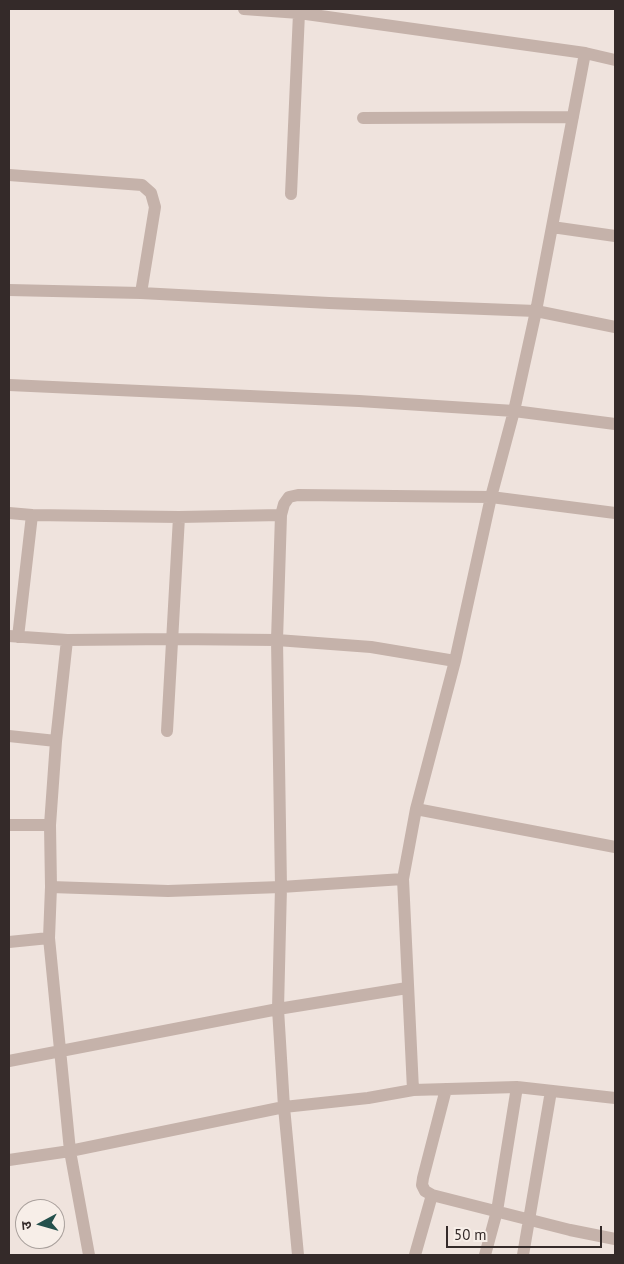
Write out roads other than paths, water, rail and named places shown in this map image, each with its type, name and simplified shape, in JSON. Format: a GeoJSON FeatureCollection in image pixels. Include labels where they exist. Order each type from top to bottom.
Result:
{"type":"FeatureCollection","features":[{"type":"Feature","properties":{"kind":"street"},"geometry":{"type":"LineString","coordinates":[[244,9],[299,13],[584,53],[615,60]]}},
{"type":"Feature","properties":{"kind":"street"},"geometry":{"type":"LineString","coordinates":[[291,194],[299,13]]}},
{"type":"Feature","properties":{"kind":"street"},"geometry":{"type":"LineString","coordinates":[[584,53],[536,311],[514,412],[491,497],[455,661],[416,809],[403,879],[407,988],[429,1089],[422,1185],[425,1191],[432,1195],[497,1210],[530,1220],[615,1239]]}},
{"type":"Feature","properties":{"kind":"street"},"geometry":{"type":"LineString","coordinates":[[363,118],[573,117]]}},
{"type":"Feature","properties":{"kind":"street"},"geometry":{"type":"LineString","coordinates":[[9,175],[142,185],[151,193],[155,207],[141,293]]}},
{"type":"Feature","properties":{"kind":"street"},"geometry":{"type":"LineString","coordinates":[[552,227],[615,236]]}},
{"type":"Feature","properties":{"kind":"street"},"geometry":{"type":"LineString","coordinates":[[9,290],[141,293],[536,311],[615,328]]}},
{"type":"Feature","properties":{"kind":"street"},"geometry":{"type":"LineString","coordinates":[[9,385],[359,400],[514,412],[615,424]]}},
{"type":"Feature","properties":{"kind":"street"},"geometry":{"type":"LineString","coordinates":[[298,1255],[284,1107],[278,1009],[281,887],[277,640],[281,515],[284,504],[289,497],[298,495],[491,497],[615,513]]}},
{"type":"Feature","properties":{"kind":"street"},"geometry":{"type":"LineString","coordinates":[[9,513],[179,517],[281,515]]}},
{"type":"Feature","properties":{"kind":"street"},"geometry":{"type":"LineString","coordinates":[[32,515],[14,636],[67,640],[277,640],[371,647],[455,661]]}},
{"type":"Feature","properties":{"kind":"street"},"geometry":{"type":"LineString","coordinates":[[167,731],[179,517]]}},
{"type":"Feature","properties":{"kind":"street"},"geometry":{"type":"LineString","coordinates":[[67,640],[56,741],[50,825],[51,887],[49,938],[70,1151],[89,1255]]}},
{"type":"Feature","properties":{"kind":"street"},"geometry":{"type":"LineString","coordinates":[[9,736],[56,741]]}},
{"type":"Feature","properties":{"kind":"street"},"geometry":{"type":"LineString","coordinates":[[416,809],[615,847]]}},
{"type":"Feature","properties":{"kind":"street"},"geometry":{"type":"LineString","coordinates":[[9,825],[50,825]]}},
{"type":"Feature","properties":{"kind":"street"},"geometry":{"type":"LineString","coordinates":[[51,887],[168,892],[403,879]]}},
{"type":"Feature","properties":{"kind":"street"},"geometry":{"type":"LineString","coordinates":[[9,942],[49,938]]}},
{"type":"Feature","properties":{"kind":"street"},"geometry":{"type":"LineString","coordinates":[[9,1061],[278,1009],[407,988]]}},
{"type":"Feature","properties":{"kind":"street"},"geometry":{"type":"LineString","coordinates":[[485,1255],[497,1210],[517,1087]]}},
{"type":"Feature","properties":{"kind":"street"},"geometry":{"type":"LineString","coordinates":[[9,1160],[70,1151],[284,1107],[429,1089],[517,1087],[615,1098]]}},
{"type":"Feature","properties":{"kind":"street"},"geometry":{"type":"LineString","coordinates":[[523,1255],[551,1091]]}},
{"type":"Feature","properties":{"kind":"street"},"geometry":{"type":"LineString","coordinates":[[415,1255],[432,1195]]}}]}
